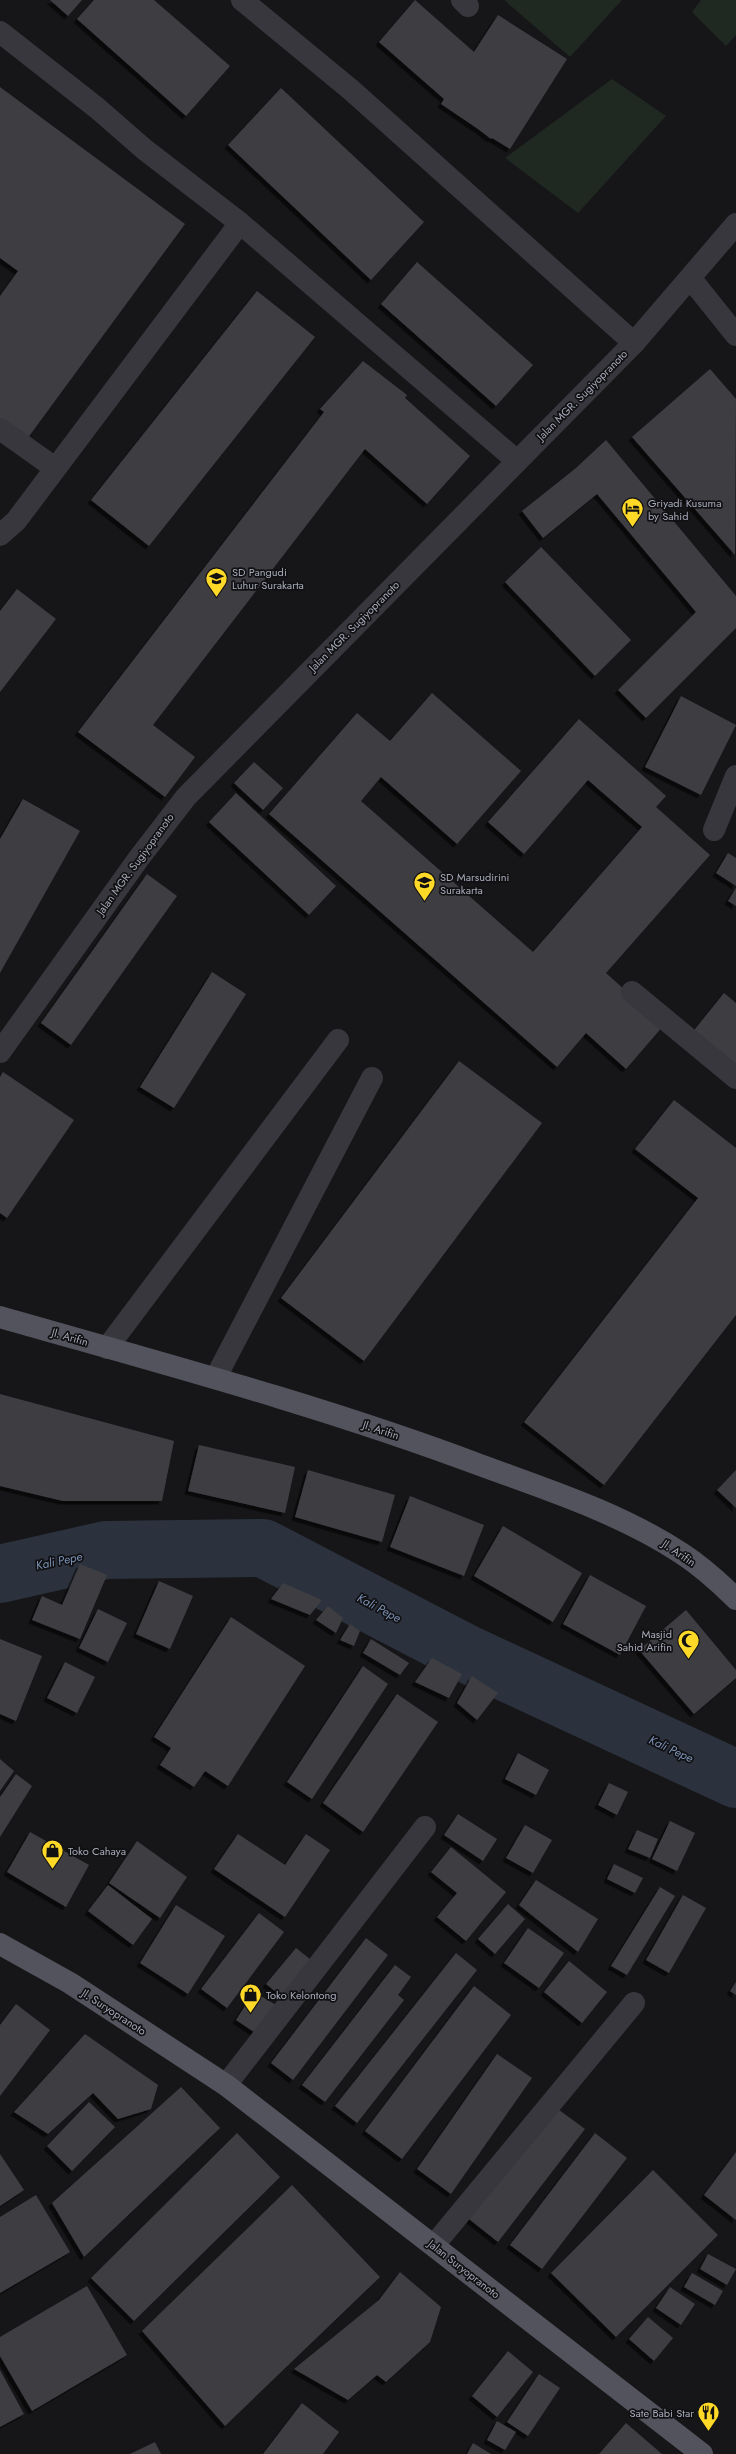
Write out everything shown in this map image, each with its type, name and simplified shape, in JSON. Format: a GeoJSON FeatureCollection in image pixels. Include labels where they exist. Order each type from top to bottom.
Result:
{"type":"FeatureCollection","features":[{"type":"Feature","properties":{"kind":"main road","name":"Jl. Arifin"},"geometry":{"type":"LineString","coordinates":[[0,1317],[107,1348],[216,1377],[421,1443],[535,1485],[610,1516],[682,1553],[736,1599]]}},
{"type":"Feature","properties":{"kind":"main road","name":"Jl. Suryopranoto"},"geometry":{"type":"LineString","coordinates":[[0,1944],[70,1983],[226,2085]]}},
{"type":"Feature","properties":{"kind":"main road","name":"Jalan Suryopranoto"},"geometry":{"type":"LineString","coordinates":[[226,2085],[702,2454]]}},
{"type":"Feature","properties":{"kind":"street"},"geometry":{"type":"LineString","coordinates":[[242,0],[350,89],[634,343]]}},
{"type":"Feature","properties":{"kind":"street"},"geometry":{"type":"LineString","coordinates":[[0,32],[97,108],[144,149],[240,223],[517,460]]}},
{"type":"Feature","properties":{"kind":"street"},"geometry":{"type":"LineString","coordinates":[[0,535],[16,521],[240,223]]}},
{"type":"Feature","properties":{"kind":"street","name":"Jalan MGR. Sugiyopranoto"},"geometry":{"type":"LineString","coordinates":[[0,1052],[139,858],[186,797],[634,343],[736,224]]}},
{"type":"Feature","properties":{"kind":"street"},"geometry":{"type":"LineString","coordinates":[[690,279],[736,335]]}},
{"type":"Feature","properties":{"kind":"street"},"geometry":{"type":"LineString","coordinates":[[0,430],[55,468]]}},
{"type":"Feature","properties":{"kind":"street"},"geometry":{"type":"LineString","coordinates":[[714,830],[736,776]]}},
{"type":"Feature","properties":{"kind":"street"},"geometry":{"type":"LineString","coordinates":[[632,992],[736,1078]]}},
{"type":"Feature","properties":{"kind":"street"},"geometry":{"type":"LineString","coordinates":[[107,1348],[338,1040]]}},
{"type":"Feature","properties":{"kind":"street"},"geometry":{"type":"LineString","coordinates":[[216,1377],[372,1078]]}},
{"type":"Feature","properties":{"kind":"street"},"geometry":{"type":"LineString","coordinates":[[226,2085],[425,1827]]}},
{"type":"Feature","properties":{"kind":"street"},"geometry":{"type":"LineString","coordinates":[[434,2245],[634,2003]]}},
{"type":"Feature","properties":{"kind":"shaded area"},"geometry":{"type":"Polygon","coordinates":[[[504,0],[622,0],[570,57],[504,0]]]}},
{"type":"Feature","properties":{"kind":"shaded area"},"geometry":{"type":"Polygon","coordinates":[[[701,0],[736,0],[736,35],[726,46],[692,12],[701,0]]]}},
{"type":"Feature","properties":{"kind":"shaded area"},"geometry":{"type":"Polygon","coordinates":[[[612,79],[666,116],[578,213],[505,158],[612,79]]]}},
{"type":"Feature","properties":{"kind":"building"},"geometry":{"type":"Polygon","coordinates":[[[50,0],[82,0],[68,16],[50,0]]]}},
{"type":"Feature","properties":{"kind":"building"},"geometry":{"type":"Polygon","coordinates":[[[94,0],[154,0],[230,66],[186,116],[77,19],[94,0]]]}},
{"type":"Feature","properties":{"kind":"building"},"geometry":{"type":"Polygon","coordinates":[[[415,0],[474,52],[498,15],[567,59],[510,149],[492,138],[491,139],[441,104],[444,99],[379,42],[415,0]]]}},
{"type":"Feature","properties":{"kind":"building"},"geometry":{"type":"Polygon","coordinates":[[[0,87],[185,224],[27,439],[0,419],[0,296],[18,271],[0,258],[0,87]]]}},
{"type":"Feature","properties":{"kind":"building"},"geometry":{"type":"Polygon","coordinates":[[[281,88],[424,222],[371,280],[228,145],[281,88]]]}},
{"type":"Feature","properties":{"kind":"building"},"geometry":{"type":"Polygon","coordinates":[[[417,262],[533,365],[496,406],[381,304],[417,262]]]}},
{"type":"Feature","properties":{"kind":"building"},"geometry":{"type":"Polygon","coordinates":[[[257,291],[315,337],[149,546],[91,500],[257,291]]]}},
{"type":"Feature","properties":{"kind":"building","name":"SD Pangudi Luhur Surakarta"},"geometry":{"type":"Polygon","coordinates":[[[363,361],[407,395],[405,398],[470,456],[427,504],[365,449],[153,725],[195,757],[165,797],[78,732],[324,412],[320,409],[363,361]]]}},
{"type":"Feature","properties":{"kind":"building"},"geometry":{"type":"Polygon","coordinates":[[[710,369],[736,399],[735,555],[632,437],[710,369]]]}},
{"type":"Feature","properties":{"kind":"building"},"geometry":{"type":"Polygon","coordinates":[[[606,440],[736,596],[736,628],[646,718],[618,690],[696,612],[597,494],[543,538],[522,511],[576,468],[606,440]]]}},
{"type":"Feature","properties":{"kind":"building"},"geometry":{"type":"Polygon","coordinates":[[[541,547],[631,640],[595,676],[505,582],[541,547]]]}},
{"type":"Feature","properties":{"kind":"building"},"geometry":{"type":"Polygon","coordinates":[[[17,589],[56,619],[0,692],[0,611],[17,589]]]}},
{"type":"Feature","properties":{"kind":"building","name":"SD Marsudirini Surakarta"},"geometry":{"type":"Polygon","coordinates":[[[432,693],[521,771],[457,844],[381,777],[361,801],[533,952],[642,827],[588,780],[524,854],[488,822],[579,719],[666,796],[656,807],[710,855],[606,973],[664,1025],[626,1069],[586,1033],[557,1067],[269,814],[357,713],[390,741],[432,693]]]}},
{"type":"Feature","properties":{"kind":"building"},"geometry":{"type":"Polygon","coordinates":[[[681,696],[736,725],[701,795],[645,767],[681,696]]]}},
{"type":"Feature","properties":{"kind":"building"},"geometry":{"type":"Polygon","coordinates":[[[254,762],[283,788],[263,810],[234,783],[254,762]]]}},
{"type":"Feature","properties":{"kind":"building"},"geometry":{"type":"Polygon","coordinates":[[[236,793],[336,886],[309,915],[209,822],[236,793]]]}},
{"type":"Feature","properties":{"kind":"building"},"geometry":{"type":"Polygon","coordinates":[[[23,799],[80,831],[0,973],[0,839],[23,799]]]}},
{"type":"Feature","properties":{"kind":"building"},"geometry":{"type":"Polygon","coordinates":[[[728,853],[736,858],[736,886],[716,873],[728,853]]]}},
{"type":"Feature","properties":{"kind":"building"},"geometry":{"type":"Polygon","coordinates":[[[147,874],[177,896],[71,1045],[41,1023],[147,874]]]}},
{"type":"Feature","properties":{"kind":"building"},"geometry":{"type":"Polygon","coordinates":[[[736,888],[736,906],[728,901],[736,888]]]}},
{"type":"Feature","properties":{"kind":"building"},"geometry":{"type":"Polygon","coordinates":[[[212,972],[246,994],[174,1108],[140,1087],[212,972]]]}},
{"type":"Feature","properties":{"kind":"building"},"geometry":{"type":"Polygon","coordinates":[[[724,993],[736,1003],[736,1070],[691,1034],[724,993]]]}},
{"type":"Feature","properties":{"kind":"building"},"geometry":{"type":"Polygon","coordinates":[[[459,1061],[542,1123],[364,1361],[281,1298],[459,1061]]]}},
{"type":"Feature","properties":{"kind":"building"},"geometry":{"type":"Polygon","coordinates":[[[3,1072],[74,1120],[7,1218],[0,1213],[0,1077],[3,1072]]]}},
{"type":"Feature","properties":{"kind":"building"},"geometry":{"type":"Polygon","coordinates":[[[674,1100],[736,1148],[736,1315],[604,1485],[524,1422],[698,1198],[635,1149],[674,1100]]]}},
{"type":"Feature","properties":{"kind":"building"},"geometry":{"type":"Polygon","coordinates":[[[0,1394],[174,1441],[162,1501],[63,1501],[0,1486],[0,1394]]]}},
{"type":"Feature","properties":{"kind":"building"},"geometry":{"type":"Polygon","coordinates":[[[199,1445],[295,1467],[285,1513],[188,1491],[199,1445]]]}},
{"type":"Feature","properties":{"kind":"building"},"geometry":{"type":"Polygon","coordinates":[[[308,1470],[395,1495],[382,1542],[295,1517],[308,1470]]]}},
{"type":"Feature","properties":{"kind":"building"},"geometry":{"type":"Polygon","coordinates":[[[736,1470],[736,1508],[717,1490],[736,1470]]]}},
{"type":"Feature","properties":{"kind":"building"},"geometry":{"type":"Polygon","coordinates":[[[410,1496],[484,1525],[464,1576],[390,1547],[410,1496]]]}},
{"type":"Feature","properties":{"kind":"building"},"geometry":{"type":"Polygon","coordinates":[[[503,1526],[582,1573],[553,1622],[474,1576],[503,1526]]]}},
{"type":"Feature","properties":{"kind":"building"},"geometry":{"type":"Polygon","coordinates":[[[80,1564],[107,1575],[80,1639],[32,1620],[42,1596],[62,1605],[80,1564]]]}},
{"type":"Feature","properties":{"kind":"building"},"geometry":{"type":"Polygon","coordinates":[[[590,1575],[646,1606],[620,1655],[563,1624],[590,1575]]]}},
{"type":"Feature","properties":{"kind":"building"},"geometry":{"type":"Polygon","coordinates":[[[159,1581],[193,1596],[170,1649],[136,1634],[159,1581]]]}},
{"type":"Feature","properties":{"kind":"building"},"geometry":{"type":"Polygon","coordinates":[[[283,1583],[322,1600],[310,1615],[271,1599],[283,1583]]]}},
{"type":"Feature","properties":{"kind":"building"},"geometry":{"type":"Polygon","coordinates":[[[328,1606],[343,1618],[336,1633],[316,1620],[328,1606]]]}},
{"type":"Feature","properties":{"kind":"building"},"geometry":{"type":"Polygon","coordinates":[[[98,1609],[127,1623],[108,1662],[79,1648],[98,1609]]]}},
{"type":"Feature","properties":{"kind":"building","name":"Masjid Sahid Arifin"},"geometry":{"type":"Polygon","coordinates":[[[686,1610],[736,1670],[736,1678],[694,1714],[639,1650],[686,1610]]]}},
{"type":"Feature","properties":{"kind":"building"},"geometry":{"type":"Polygon","coordinates":[[[231,1617],[305,1666],[228,1786],[205,1771],[194,1787],[160,1765],[171,1748],[154,1737],[231,1617]]]}},
{"type":"Feature","properties":{"kind":"building"},"geometry":{"type":"Polygon","coordinates":[[[350,1624],[360,1631],[354,1646],[340,1640],[350,1624]]]}},
{"type":"Feature","properties":{"kind":"building"},"geometry":{"type":"Polygon","coordinates":[[[0,1639],[42,1656],[16,1721],[0,1714],[0,1639]]]}},
{"type":"Feature","properties":{"kind":"building"},"geometry":{"type":"Polygon","coordinates":[[[371,1639],[409,1663],[400,1675],[363,1653],[371,1639]]]}},
{"type":"Feature","properties":{"kind":"building"},"geometry":{"type":"Polygon","coordinates":[[[432,1658],[462,1674],[449,1698],[415,1682],[432,1658]]]}},
{"type":"Feature","properties":{"kind":"building"},"geometry":{"type":"Polygon","coordinates":[[[65,1662],[95,1677],[77,1713],[47,1698],[65,1662]]]}},
{"type":"Feature","properties":{"kind":"building"},"geometry":{"type":"Polygon","coordinates":[[[363,1666],[388,1684],[312,1799],[287,1782],[363,1666]]]}},
{"type":"Feature","properties":{"kind":"building"},"geometry":{"type":"Polygon","coordinates":[[[472,1676],[498,1693],[477,1720],[457,1703],[472,1676]]]}},
{"type":"Feature","properties":{"kind":"building"},"geometry":{"type":"Polygon","coordinates":[[[397,1694],[438,1722],[363,1832],[323,1803],[397,1694]]]}},
{"type":"Feature","properties":{"kind":"building"},"geometry":{"type":"Polygon","coordinates":[[[518,1753],[549,1770],[536,1795],[505,1779],[518,1753]]]}},
{"type":"Feature","properties":{"kind":"building"},"geometry":{"type":"Polygon","coordinates":[[[0,1759],[14,1771],[0,1791],[0,1759]]]}},
{"type":"Feature","properties":{"kind":"building"},"geometry":{"type":"Polygon","coordinates":[[[16,1774],[32,1786],[0,1837],[0,1797],[16,1774]]]}},
{"type":"Feature","properties":{"kind":"building"},"geometry":{"type":"Polygon","coordinates":[[[609,1783],[628,1792],[617,1815],[598,1805],[609,1783]]]}},
{"type":"Feature","properties":{"kind":"building"},"geometry":{"type":"Polygon","coordinates":[[[458,1814],[497,1839],[483,1861],[444,1835],[458,1814]]]}},
{"type":"Feature","properties":{"kind":"building"},"geometry":{"type":"Polygon","coordinates":[[[670,1821],[695,1833],[677,1871],[652,1859],[670,1821]]]}},
{"type":"Feature","properties":{"kind":"building"},"geometry":{"type":"Polygon","coordinates":[[[525,1825],[552,1840],[533,1873],[506,1858],[525,1825]]]}},
{"type":"Feature","properties":{"kind":"building"},"geometry":{"type":"Polygon","coordinates":[[[637,1830],[658,1839],[650,1858],[628,1849],[637,1830]]]}},
{"type":"Feature","properties":{"kind":"building"},"geometry":{"type":"Polygon","coordinates":[[[30,1832],[89,1865],[66,1907],[7,1872],[30,1832]]]}},
{"type":"Feature","properties":{"kind":"building"},"geometry":{"type":"Polygon","coordinates":[[[238,1834],[285,1865],[306,1834],[330,1850],[285,1917],[214,1869],[238,1834]]]}},
{"type":"Feature","properties":{"kind":"building"},"geometry":{"type":"Polygon","coordinates":[[[137,1841],[187,1877],[160,1918],[109,1883],[137,1841]]]}},
{"type":"Feature","properties":{"kind":"building"},"geometry":{"type":"Polygon","coordinates":[[[451,1847],[506,1892],[466,1941],[437,1917],[457,1893],[431,1872],[451,1847]]]}},
{"type":"Feature","properties":{"kind":"building"},"geometry":{"type":"Polygon","coordinates":[[[614,1864],[643,1878],[635,1893],[607,1879],[614,1864]]]}},
{"type":"Feature","properties":{"kind":"building"},"geometry":{"type":"Polygon","coordinates":[[[536,1880],[598,1919],[578,1952],[519,1905],[536,1880]]]}},
{"type":"Feature","properties":{"kind":"building"},"geometry":{"type":"Polygon","coordinates":[[[108,1885],[152,1919],[133,1945],[88,1911],[108,1885]]]}},
{"type":"Feature","properties":{"kind":"building"},"geometry":{"type":"Polygon","coordinates":[[[660,1887],[675,1896],[627,1975],[611,1966],[660,1887]]]}},
{"type":"Feature","properties":{"kind":"building"},"geometry":{"type":"Polygon","coordinates":[[[683,1895],[706,1908],[669,1973],[646,1960],[683,1895]]]}},
{"type":"Feature","properties":{"kind":"building"},"geometry":{"type":"Polygon","coordinates":[[[508,1904],[525,1919],[495,1954],[478,1939],[508,1904]]]}},
{"type":"Feature","properties":{"kind":"building"},"geometry":{"type":"Polygon","coordinates":[[[176,1905],[225,1936],[188,1994],[140,1963],[176,1905]]]}},
{"type":"Feature","properties":{"kind":"building"},"geometry":{"type":"Polygon","coordinates":[[[259,1913],[284,1932],[227,2008],[201,1989],[259,1913]]]}},
{"type":"Feature","properties":{"kind":"building"},"geometry":{"type":"Polygon","coordinates":[[[528,1928],[564,1953],[539,1988],[504,1963],[528,1928]]]}},
{"type":"Feature","properties":{"kind":"building"},"geometry":{"type":"Polygon","coordinates":[[[366,1938],[388,1955],[293,2080],[271,2063],[366,1938]]]}},
{"type":"Feature","properties":{"kind":"building"},"geometry":{"type":"Polygon","coordinates":[[[296,1948],[315,1963],[286,2000],[266,1984],[296,1948]]]}},
{"type":"Feature","properties":{"kind":"building"},"geometry":{"type":"Polygon","coordinates":[[[456,1953],[477,1970],[357,2123],[335,2106],[456,1953]]]}},
{"type":"Feature","properties":{"kind":"building"},"geometry":{"type":"Polygon","coordinates":[[[569,1961],[607,1992],[582,2023],[544,1992],[569,1961]]]}},
{"type":"Feature","properties":{"kind":"building"},"geometry":{"type":"Polygon","coordinates":[[[395,1965],[411,1977],[398,1995],[404,2000],[325,2102],[302,2085],[395,1965]]]}},
{"type":"Feature","properties":{"kind":"building"},"geometry":{"type":"Polygon","coordinates":[[[736,1982],[736,1995],[730,1991],[736,1982]]]}},
{"type":"Feature","properties":{"kind":"building"},"geometry":{"type":"Polygon","coordinates":[[[474,1986],[511,2015],[402,2159],[365,2131],[474,1986]]]}},
{"type":"Feature","properties":{"kind":"building"},"geometry":{"type":"Polygon","coordinates":[[[254,1992],[276,2005],[257,2034],[236,2020],[254,1992]]]}},
{"type":"Feature","properties":{"kind":"building"},"geometry":{"type":"Polygon","coordinates":[[[16,2004],[50,2030],[0,2096],[0,2025],[16,2004]]]}},
{"type":"Feature","properties":{"kind":"building"},"geometry":{"type":"Polygon","coordinates":[[[85,2034],[158,2085],[151,2109],[118,2119],[93,2093],[48,2134],[14,2112],[85,2034]]]}},
{"type":"Feature","properties":{"kind":"building"},"geometry":{"type":"Polygon","coordinates":[[[497,2054],[532,2078],[451,2194],[417,2169],[497,2054]]]}},
{"type":"Feature","properties":{"kind":"building"},"geometry":{"type":"Polygon","coordinates":[[[181,2087],[220,2128],[84,2257],[52,2203],[181,2087]]]}},
{"type":"Feature","properties":{"kind":"building"},"geometry":{"type":"Polygon","coordinates":[[[89,2102],[115,2127],[72,2171],[47,2146],[89,2102]]]}},
{"type":"Feature","properties":{"kind":"building"},"geometry":{"type":"Polygon","coordinates":[[[555,2107],[585,2129],[498,2242],[469,2219],[555,2107]]]}},
{"type":"Feature","properties":{"kind":"building"},"geometry":{"type":"Polygon","coordinates":[[[237,2133],[280,2177],[134,2321],[91,2278],[237,2133]]]}},
{"type":"Feature","properties":{"kind":"building"},"geometry":{"type":"Polygon","coordinates":[[[595,2133],[627,2158],[542,2269],[510,2245],[595,2133]]]}},
{"type":"Feature","properties":{"kind":"building"},"geometry":{"type":"Polygon","coordinates":[[[736,2152],[736,2220],[704,2195],[736,2152]]]}},
{"type":"Feature","properties":{"kind":"building"},"geometry":{"type":"Polygon","coordinates":[[[0,2154],[24,2190],[0,2206],[0,2154]]]}},
{"type":"Feature","properties":{"kind":"building"},"geometry":{"type":"Polygon","coordinates":[[[653,2170],[718,2235],[616,2337],[551,2273],[653,2170]]]}},
{"type":"Feature","properties":{"kind":"building"},"geometry":{"type":"Polygon","coordinates":[[[292,2185],[380,2277],[225,2426],[142,2331],[292,2185]]]}},
{"type":"Feature","properties":{"kind":"building"},"geometry":{"type":"Polygon","coordinates":[[[36,2195],[70,2252],[0,2293],[0,2217],[36,2195]]]}},
{"type":"Feature","properties":{"kind":"building"},"geometry":{"type":"Polygon","coordinates":[[[708,2254],[736,2269],[727,2285],[700,2269],[708,2254]]]}},
{"type":"Feature","properties":{"kind":"building"},"geometry":{"type":"Polygon","coordinates":[[[400,2272],[441,2307],[430,2342],[386,2382],[377,2375],[348,2400],[294,2369],[379,2300],[400,2272]]]}},
{"type":"Feature","properties":{"kind":"building"},"geometry":{"type":"Polygon","coordinates":[[[692,2273],[723,2291],[715,2305],[684,2287],[692,2273]]]}},
{"type":"Feature","properties":{"kind":"building"},"geometry":{"type":"Polygon","coordinates":[[[87,2286],[127,2355],[32,2411],[0,2356],[0,2337],[87,2286]]]}},
{"type":"Feature","properties":{"kind":"building"},"geometry":{"type":"Polygon","coordinates":[[[670,2287],[695,2304],[681,2325],[656,2308],[670,2287]]]}},
{"type":"Feature","properties":{"kind":"building"},"geometry":{"type":"Polygon","coordinates":[[[648,2317],[673,2338],[654,2361],[629,2339],[648,2317]]]}},
{"type":"Feature","properties":{"kind":"building"},"geometry":{"type":"Polygon","coordinates":[[[508,2351],[533,2372],[497,2417],[472,2396],[508,2351]]]}},
{"type":"Feature","properties":{"kind":"building"},"geometry":{"type":"Polygon","coordinates":[[[0,2370],[24,2414],[0,2427],[0,2370]]]}},
{"type":"Feature","properties":{"kind":"building"},"geometry":{"type":"Polygon","coordinates":[[[539,2374],[560,2388],[528,2436],[507,2422],[539,2374]]]}},
{"type":"Feature","properties":{"kind":"building"},"geometry":{"type":"Polygon","coordinates":[[[302,2403],[339,2432],[323,2454],[263,2454],[302,2403]]]}},
{"type":"Feature","properties":{"kind":"building"},"geometry":{"type":"Polygon","coordinates":[[[497,2421],[516,2432],[505,2450],[487,2440],[497,2421]]]}},
{"type":"Feature","properties":{"kind":"building"},"geometry":{"type":"Polygon","coordinates":[[[626,2423],[662,2454],[599,2454],[626,2423]]]}},
{"type":"Feature","properties":{"kind":"building"},"geometry":{"type":"Polygon","coordinates":[[[155,2442],[161,2454],[130,2454],[155,2442]]]}},
{"type":"Feature","properties":{"kind":"building"},"geometry":{"type":"Polygon","coordinates":[[[473,2443],[491,2454],[467,2454],[473,2443]]]}},
{"type":"Feature","properties":{"kind":"waterway","name":"Kali Pepe"},"geometry":{"type":"LineString","coordinates":[[0,1574],[106,1550],[263,1548],[465,1653],[736,1779]]}},
{"type":"Feature","properties":{"kind":"place","name":"Griyadi Kusuma by Sahid"},"geometry":{"type":"Point","coordinates":[632,528]}},
{"type":"Feature","properties":{"kind":"place","name":"SD Pangudi Luhur Surakarta"},"geometry":{"type":"Point","coordinates":[216,598]}},
{"type":"Feature","properties":{"kind":"place","name":"SD Marsudirini Surakarta"},"geometry":{"type":"Point","coordinates":[424,902]}},
{"type":"Feature","properties":{"kind":"place","name":"Masjid Sahid Arifin"},"geometry":{"type":"Point","coordinates":[688,1660]}},
{"type":"Feature","properties":{"kind":"place","name":"Toko Cahaya"},"geometry":{"type":"Point","coordinates":[53,1870]}},
{"type":"Feature","properties":{"kind":"place","name":"Toko Kelontong"},"geometry":{"type":"Point","coordinates":[250,2014]}},
{"type":"Feature","properties":{"kind":"place","name":"Sate Babi Star"},"geometry":{"type":"Point","coordinates":[709,2432]}}]}
